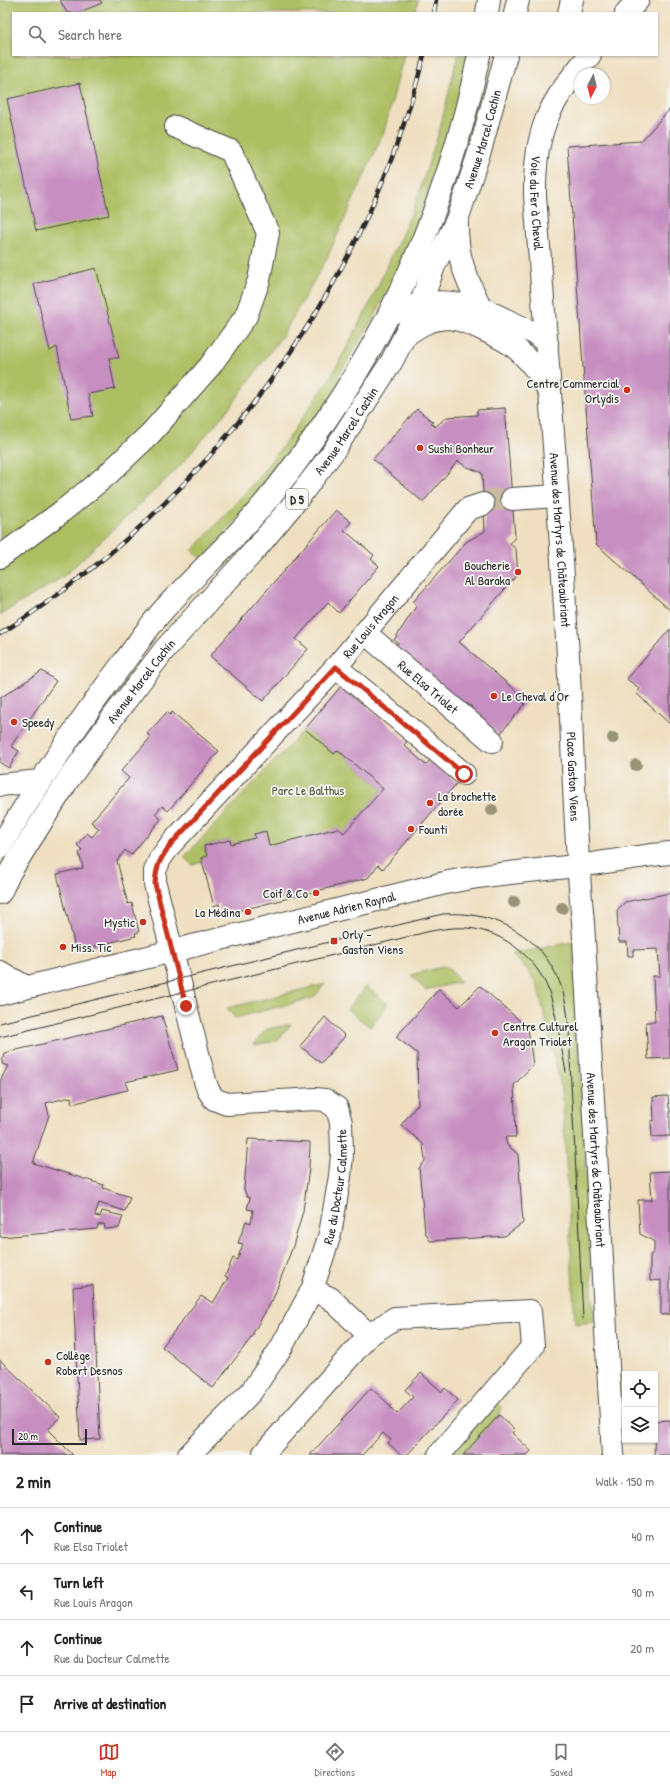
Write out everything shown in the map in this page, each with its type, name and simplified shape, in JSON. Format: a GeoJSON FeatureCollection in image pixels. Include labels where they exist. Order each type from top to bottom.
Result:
{"type":"FeatureCollection","features":[{"type":"Feature","properties":{"kind":"street"},"geometry":{"type":"LineString","coordinates":[[487,12],[488,0]]}},
{"type":"Feature","properties":{"kind":"street"},"geometry":{"type":"LineString","coordinates":[[516,12],[518,0]]}},
{"type":"Feature","properties":{"kind":"street"},"geometry":{"type":"LineString","coordinates":[[569,12],[572,0]]}},
{"type":"Feature","properties":{"kind":"street"},"geometry":{"type":"LineString","coordinates":[[627,12],[638,0]]}},
{"type":"Feature","properties":{"kind":"street","name":"Avenue Marcel Cachin"},"geometry":{"type":"LineString","coordinates":[[0,847],[40,781],[105,687],[165,608],[236,535],[282,481],[344,393],[390,314],[441,194],[458,142],[479,56]]}},
{"type":"Feature","properties":{"kind":"street","name":"Avenue Marcel Cachin"},"geometry":{"type":"LineString","coordinates":[[0,892],[10,872],[68,780],[116,713],[165,649],[255,550],[304,489],[333,452],[369,398],[406,335],[421,304],[434,266],[457,220],[481,147],[506,56]]}},
{"type":"Feature","properties":{"kind":"street","name":"Voie du Fer à Cheval"},"geometry":{"type":"LineString","coordinates":[[547,343],[534,168],[542,128],[552,106],[584,58]]}},
{"type":"Feature","properties":{"kind":"street"},"geometry":{"type":"LineString","coordinates":[[0,557],[60,513],[106,476],[151,433],[210,366],[246,316],[259,280],[268,233],[231,151],[176,127]]}},
{"type":"Feature","properties":{"kind":"street"},"geometry":{"type":"LineString","coordinates":[[457,220],[456,239],[460,262],[481,308]]}},
{"type":"Feature","properties":{"kind":"street"},"geometry":{"type":"LineString","coordinates":[[390,314],[401,309],[421,304],[455,302],[481,308],[536,334],[547,343]]}},
{"type":"Feature","properties":{"kind":"street","name":"Avenue des Martyrs de Châteaubriant"},"geometry":{"type":"LineString","coordinates":[[406,335],[423,323],[437,320],[450,318],[468,323],[484,330],[517,349],[543,378],[549,392]]}},
{"type":"Feature","properties":{"kind":"street","name":"Avenue des Martyrs de Châteaubriant"},"geometry":{"type":"LineString","coordinates":[[547,343],[549,392],[570,688]]}},
{"type":"Feature","properties":{"kind":"street"},"geometry":{"type":"LineString","coordinates":[[512,499],[557,496]]}},
{"type":"Feature","properties":{"kind":"street","name":"Rue Louis Aragon"},"geometry":{"type":"LineString","coordinates":[[172,951],[155,884],[155,871],[160,859],[171,844],[336,667],[468,509],[484,504]]}},
{"type":"Feature","properties":{"kind":"street","name":"Rue Elsa Triolet"},"geometry":{"type":"LineString","coordinates":[[365,633],[492,740]]}},
{"type":"Feature","properties":{"kind":"street"},"geometry":{"type":"LineString","coordinates":[[336,667],[464,774]]}},
{"type":"Feature","properties":{"kind":"street","name":"Place Gaston Viens"},"geometry":{"type":"LineString","coordinates":[[570,688],[578,865]]}},
{"type":"Feature","properties":{"kind":"street"},"geometry":{"type":"LineString","coordinates":[[0,785],[40,781]]}},
{"type":"Feature","properties":{"kind":"street","name":"Avenue Adrien Raynal"},"geometry":{"type":"LineString","coordinates":[[0,994],[449,882],[502,873],[578,865],[625,857],[670,852]]}},
{"type":"Feature","properties":{"kind":"street","name":"Avenue des Martyrs de Châteaubriant"},"geometry":{"type":"LineString","coordinates":[[578,865],[583,922],[613,1455]]}},
{"type":"Feature","properties":{"kind":"street","name":"Rue du Docteur Calmette"},"geometry":{"type":"LineString","coordinates":[[172,951],[205,1081],[208,1090],[214,1099],[234,1105],[298,1099],[325,1100],[337,1108],[339,1112],[342,1141],[340,1176],[330,1234],[312,1290],[281,1348],[251,1392],[190,1455]]}},
{"type":"Feature","properties":{"kind":"street"},"geometry":{"type":"LineString","coordinates":[[0,972],[26,987]]}},
{"type":"Feature","properties":{"kind":"street"},"geometry":{"type":"LineString","coordinates":[[312,1290],[330,1298],[369,1335]]}},
{"type":"Feature","properties":{"kind":"street"},"geometry":{"type":"LineString","coordinates":[[264,1453],[369,1335],[395,1318],[530,1311],[533,1346],[439,1455]]}},
{"type":"Feature","properties":{"kind":"green space"},"geometry":{"type":"Polygon","coordinates":[[[0,0],[418,0],[415,12],[12,12],[12,56],[404,56],[384,132],[326,260],[284,333],[231,406],[178,468],[63,577],[0,615],[0,0]]]}},
{"type":"Feature","properties":{"kind":"green space"},"geometry":{"type":"Polygon","coordinates":[[[458,56],[473,56],[458,114],[393,292],[387,290],[376,314],[338,377],[343,382],[303,442],[202,560],[192,551],[254,483],[288,439],[332,375],[372,299],[413,210],[439,132],[458,56]]]}},
{"type":"Feature","properties":{"kind":"green space","name":"Parc Le Balthus"},"geometry":{"type":"Polygon","coordinates":[[[305,729],[334,754],[338,750],[383,789],[344,833],[269,846],[265,831],[254,834],[255,838],[231,844],[230,840],[204,846],[207,856],[201,858],[203,862],[192,865],[184,857],[305,729]]]}},
{"type":"Feature","properties":{"kind":"green space"},"geometry":{"type":"Polygon","coordinates":[[[573,942],[594,1322],[575,1324],[562,1091],[538,987],[527,968],[511,954],[573,942]]]}},
{"type":"Feature","properties":{"kind":"green space"},"geometry":{"type":"Polygon","coordinates":[[[446,966],[461,982],[425,990],[411,975],[446,966]]]}},
{"type":"Feature","properties":{"kind":"green space"},"geometry":{"type":"Polygon","coordinates":[[[325,984],[313,998],[235,1018],[227,1008],[325,984]]]}},
{"type":"Feature","properties":{"kind":"green space"},"geometry":{"type":"Polygon","coordinates":[[[366,986],[388,1004],[370,1027],[347,1009],[366,986]]]}},
{"type":"Feature","properties":{"kind":"green space"},"geometry":{"type":"Polygon","coordinates":[[[291,1024],[277,1041],[253,1045],[267,1029],[291,1024]]]}},
{"type":"Feature","properties":{"kind":"green space"},"geometry":{"type":"Polygon","coordinates":[[[498,1403],[502,1407],[499,1415],[462,1455],[450,1455],[490,1406],[498,1403]]]}},
{"type":"Feature","properties":{"kind":"building"},"geometry":{"type":"Polygon","coordinates":[[[60,0],[100,0],[102,3],[80,12],[66,12],[60,0]]]}},
{"type":"Feature","properties":{"kind":"building"},"geometry":{"type":"Polygon","coordinates":[[[80,83],[109,215],[36,231],[7,99],[80,83]]]}},
{"type":"Feature","properties":{"kind":"building","name":"Centre Commercial Orlydis"},"geometry":{"type":"Polygon","coordinates":[[[670,109],[670,610],[596,544],[567,146],[641,141],[670,109]]]}},
{"type":"Feature","properties":{"kind":"building"},"geometry":{"type":"Polygon","coordinates":[[[96,268],[119,358],[109,358],[115,389],[88,394],[93,416],[71,419],[57,347],[50,351],[34,284],[96,268]]]}},
{"type":"Feature","properties":{"kind":"building"},"geometry":{"type":"Polygon","coordinates":[[[505,408],[515,537],[510,544],[516,549],[518,574],[459,642],[523,697],[520,699],[525,704],[499,735],[469,710],[472,707],[467,703],[465,706],[396,646],[398,643],[394,640],[417,605],[413,602],[466,542],[485,531],[482,473],[465,466],[458,461],[423,502],[373,459],[417,409],[433,422],[431,423],[435,427],[447,417],[477,415],[477,410],[505,408]]]}},
{"type":"Feature","properties":{"kind":"building"},"geometry":{"type":"Polygon","coordinates":[[[336,510],[351,522],[344,530],[374,555],[371,559],[379,566],[339,613],[328,602],[296,639],[308,649],[263,701],[210,656],[336,510]]]}},
{"type":"Feature","properties":{"kind":"building"},"geometry":{"type":"Polygon","coordinates":[[[670,629],[670,724],[636,693],[640,689],[627,679],[670,629]]]}},
{"type":"Feature","properties":{"kind":"building","name":"Speedy"},"geometry":{"type":"Polygon","coordinates":[[[42,671],[56,681],[11,746],[19,751],[9,768],[0,763],[0,698],[42,671]]]}},
{"type":"Feature","properties":{"kind":"building"},"geometry":{"type":"Polygon","coordinates":[[[342,685],[407,741],[404,745],[426,765],[430,760],[457,783],[383,869],[378,865],[368,878],[222,915],[219,904],[214,906],[201,858],[207,856],[204,846],[230,840],[231,844],[255,838],[254,834],[266,831],[269,846],[338,828],[344,833],[383,789],[338,750],[334,754],[305,729],[342,685]]]}},
{"type":"Feature","properties":{"kind":"building"},"geometry":{"type":"Polygon","coordinates":[[[167,712],[170,715],[172,712],[219,751],[168,811],[162,806],[155,814],[161,819],[131,855],[125,850],[117,861],[128,904],[132,903],[139,932],[135,933],[136,936],[76,951],[57,874],[83,868],[79,853],[82,850],[77,845],[87,833],[92,837],[99,829],[91,822],[129,778],[121,771],[151,737],[147,734],[167,712]]]}},
{"type":"Feature","properties":{"kind":"building"},"geometry":{"type":"Polygon","coordinates":[[[670,893],[670,1058],[648,1059],[646,1022],[655,1022],[653,976],[660,976],[658,949],[633,950],[633,956],[628,956],[627,942],[619,942],[617,910],[625,902],[670,893]]]}},
{"type":"Feature","properties":{"kind":"building"},"geometry":{"type":"Polygon","coordinates":[[[480,986],[528,1028],[533,1065],[514,1085],[516,1137],[505,1137],[507,1145],[518,1154],[523,1223],[505,1236],[430,1241],[425,1232],[419,1168],[425,1161],[423,1144],[401,1125],[418,1104],[417,1053],[396,1037],[439,989],[459,1007],[480,986]]]}},
{"type":"Feature","properties":{"kind":"building"},"geometry":{"type":"Polygon","coordinates":[[[162,1016],[178,1070],[125,1082],[128,1090],[72,1104],[71,1097],[46,1103],[49,1115],[33,1163],[104,1185],[103,1188],[130,1197],[125,1211],[99,1203],[95,1216],[100,1217],[102,1211],[123,1216],[119,1228],[105,1229],[104,1224],[98,1225],[97,1229],[0,1237],[0,1081],[8,1066],[2,1064],[4,1053],[162,1016]]]}},
{"type":"Feature","properties":{"kind":"building"},"geometry":{"type":"Polygon","coordinates":[[[325,1017],[345,1036],[321,1063],[300,1046],[325,1017]]]}},
{"type":"Feature","properties":{"kind":"building"},"geometry":{"type":"Polygon","coordinates":[[[668,1096],[670,1108],[670,1136],[652,1137],[651,1121],[654,1121],[653,1097],[668,1096]]]}},
{"type":"Feature","properties":{"kind":"building"},"geometry":{"type":"Polygon","coordinates":[[[248,1139],[310,1142],[309,1168],[303,1211],[293,1246],[273,1299],[253,1333],[254,1334],[213,1388],[162,1347],[201,1296],[213,1303],[228,1278],[225,1276],[233,1258],[237,1260],[243,1244],[238,1243],[246,1221],[251,1223],[253,1210],[247,1209],[250,1198],[247,1197],[244,1189],[248,1139]]]}},
{"type":"Feature","properties":{"kind":"building"},"geometry":{"type":"Polygon","coordinates":[[[670,1171],[670,1314],[661,1315],[661,1280],[650,1281],[650,1256],[654,1251],[654,1241],[640,1234],[638,1200],[652,1200],[650,1172],[670,1171]]]}},
{"type":"Feature","properties":{"kind":"building"},"geometry":{"type":"Polygon","coordinates":[[[93,1285],[100,1439],[80,1440],[73,1287],[93,1285]]]}},
{"type":"Feature","properties":{"kind":"building"},"geometry":{"type":"Polygon","coordinates":[[[0,1360],[60,1417],[48,1430],[73,1455],[0,1455],[0,1360]]]}},
{"type":"Feature","properties":{"kind":"building"},"geometry":{"type":"Polygon","coordinates":[[[421,1373],[442,1392],[445,1388],[458,1400],[407,1455],[401,1455],[388,1443],[391,1440],[383,1433],[362,1455],[310,1455],[371,1388],[391,1406],[390,1407],[397,1414],[413,1397],[405,1390],[421,1373]]]}},
{"type":"Feature","properties":{"kind":"building"},"geometry":{"type":"Polygon","coordinates":[[[499,1415],[515,1430],[512,1433],[531,1451],[527,1455],[463,1455],[499,1415]]]}},
{"type":"Feature","properties":{"kind":"building"},"geometry":{"type":"Polygon","coordinates":[[[670,1420],[670,1455],[654,1455],[654,1443],[658,1443],[658,1421],[670,1420]]]}},
{"type":"Feature","properties":{"kind":"tunnel"},"geometry":{"type":"LineString","coordinates":[[483,504],[492,500],[512,499]]}},
{"type":"Feature","properties":{"kind":"tram line"},"geometry":{"type":"LineString","coordinates":[[0,1023],[443,914],[477,916],[508,926],[523,935],[536,946],[547,959],[556,974],[565,1000],[570,1042],[583,1319]]}},
{"type":"Feature","properties":{"kind":"tram line"},"geometry":{"type":"LineString","coordinates":[[0,1037],[431,931],[467,928],[481,930],[508,942],[520,950],[539,972],[546,984],[551,998],[558,1026],[566,1072]]}},
{"type":"Feature","properties":{"kind":"railway"},"geometry":{"type":"LineString","coordinates":[[434,12],[436,0]]}},
{"type":"Feature","properties":{"kind":"railway"},"geometry":{"type":"LineString","coordinates":[[0,634],[75,581],[145,522],[210,456],[268,385],[318,308],[362,227],[397,143],[424,56]]}},
{"type":"Feature","properties":{"kind":"place","name":"Centre Commercial Orlydis"},"geometry":{"type":"Point","coordinates":[627,390]}},
{"type":"Feature","properties":{"kind":"place","name":"Sushi Bonheur"},"geometry":{"type":"Point","coordinates":[420,448]}},
{"type":"Feature","properties":{"kind":"place","name":"Boucherie Al Baraka"},"geometry":{"type":"Point","coordinates":[518,572]}},
{"type":"Feature","properties":{"kind":"place","name":"Le Cheval d'Or"},"geometry":{"type":"Point","coordinates":[494,696]}},
{"type":"Feature","properties":{"kind":"place","name":"Speedy"},"geometry":{"type":"Point","coordinates":[14,722]}},
{"type":"Feature","properties":{"kind":"place","name":"La brochette dorée"},"geometry":{"type":"Point","coordinates":[430,803]}},
{"type":"Feature","properties":{"kind":"place","name":"Founti"},"geometry":{"type":"Point","coordinates":[411,829]}},
{"type":"Feature","properties":{"kind":"place","name":"Coif & Co"},"geometry":{"type":"Point","coordinates":[316,893]}},
{"type":"Feature","properties":{"kind":"place","name":"La Médina"},"geometry":{"type":"Point","coordinates":[248,912]}},
{"type":"Feature","properties":{"kind":"place","name":"Mystic"},"geometry":{"type":"Point","coordinates":[143,922]}},
{"type":"Feature","properties":{"kind":"place","name":"Orly - Gaston Viens"},"geometry":{"type":"Point","coordinates":[334,941]}},
{"type":"Feature","properties":{"kind":"place","name":"Miss. Tic"},"geometry":{"type":"Point","coordinates":[63,947]}},
{"type":"Feature","properties":{"kind":"place","name":"Centre Culturel Aragon Triolet"},"geometry":{"type":"Point","coordinates":[495,1033]}},
{"type":"Feature","properties":{"kind":"place","name":"Collège Robert Desnos"},"geometry":{"type":"Point","coordinates":[48,1362]}},
{"type":"Feature","properties":{"kind":"route"},"geometry":{"type":"LineString","coordinates":[[186,1006],[155,884],[155,871],[160,859],[171,844],[336,667],[464,774]]}}]}
